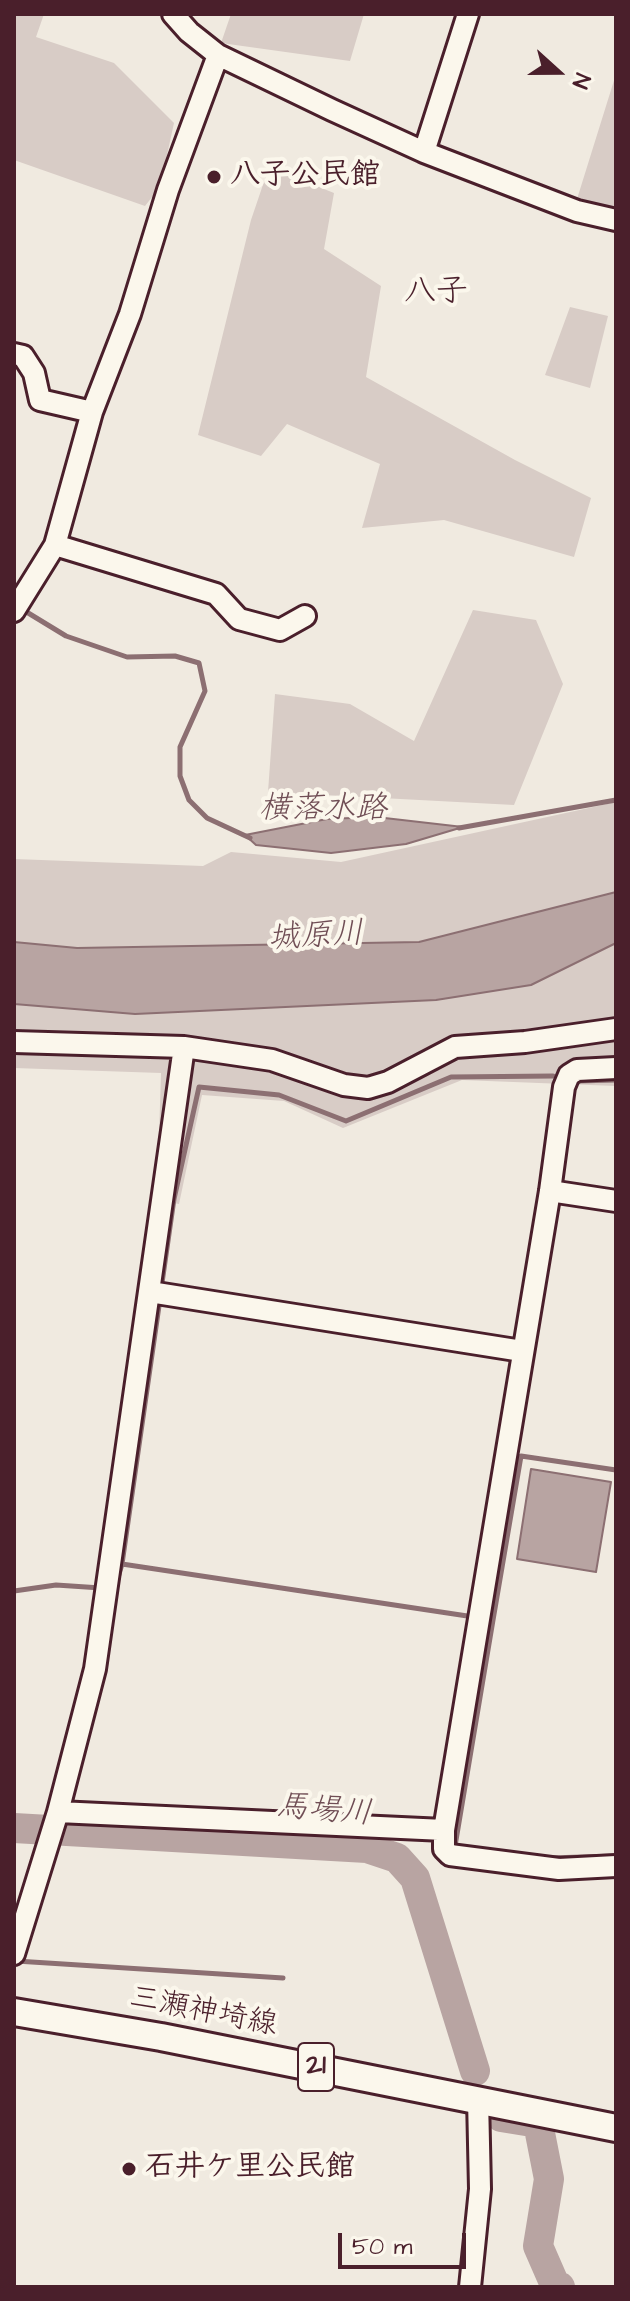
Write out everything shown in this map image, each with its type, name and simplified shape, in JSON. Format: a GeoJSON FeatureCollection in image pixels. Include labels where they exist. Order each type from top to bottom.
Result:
{"type":"FeatureCollection","features":[{"type":"Feature","properties":{"kind":"main road","name":"三瀬神埼線"},"geometry":{"type":"LineString","coordinates":[[14,2012],[478,2098],[616,2128]]}},
{"type":"Feature","properties":{"kind":"street"},"geometry":{"type":"LineString","coordinates":[[173,14],[189,32],[218,55],[424,152],[577,211],[616,220]]}},
{"type":"Feature","properties":{"kind":"street"},"geometry":{"type":"LineString","coordinates":[[424,152],[468,14]]}},
{"type":"Feature","properties":{"kind":"street"},"geometry":{"type":"LineString","coordinates":[[18,605],[55,545],[92,412],[130,314],[168,190],[218,55]]}},
{"type":"Feature","properties":{"kind":"street"},"geometry":{"type":"LineString","coordinates":[[14,354],[23,356],[34,373],[40,400],[92,412]]}},
{"type":"Feature","properties":{"kind":"street"},"geometry":{"type":"LineString","coordinates":[[55,545],[216,594],[239,619],[280,630],[305,616]]}},
{"type":"Feature","properties":{"kind":"street"},"geometry":{"type":"LineString","coordinates":[[14,1042],[184,1047],[272,1060],[344,1085],[368,1088],[388,1082],[455,1047],[525,1042],[616,1029]]}},
{"type":"Feature","properties":{"kind":"street"},"geometry":{"type":"LineString","coordinates":[[15,1950],[58,1812],[95,1669],[184,1047]]}},
{"type":"Feature","properties":{"kind":"street"},"geometry":{"type":"LineString","coordinates":[[616,1068],[577,1070],[569,1075],[564,1087],[550,1191],[444,1830],[444,1849],[450,1855],[559,1869],[616,1866]]}},
{"type":"Feature","properties":{"kind":"street"},"geometry":{"type":"LineString","coordinates":[[550,1191],[616,1201]]}},
{"type":"Feature","properties":{"kind":"street"},"geometry":{"type":"LineString","coordinates":[[150,1292],[522,1351]]}},
{"type":"Feature","properties":{"kind":"street"},"geometry":{"type":"LineString","coordinates":[[58,1812],[444,1830]]}},
{"type":"Feature","properties":{"kind":"street"},"geometry":{"type":"LineString","coordinates":[[470,2287],[480,2189],[478,2098]]}},
{"type":"Feature","properties":{"kind":"shaded area"},"geometry":{"type":"Polygon","coordinates":[[[14,14],[44,14],[36,37],[114,63],[174,123],[160,187],[145,206],[14,160],[14,14]]]}},
{"type":"Feature","properties":{"kind":"shaded area"},"geometry":{"type":"Polygon","coordinates":[[[231,14],[364,14],[350,61],[221,43],[231,14]]]}},
{"type":"Feature","properties":{"kind":"shaded area"},"geometry":{"type":"Polygon","coordinates":[[[616,74],[616,209],[577,199],[616,74]]]}},
{"type":"Feature","properties":{"kind":"shaded area"},"geometry":{"type":"Polygon","coordinates":[[[269,167],[334,193],[324,249],[381,286],[366,377],[515,460],[591,498],[574,557],[444,520],[362,528],[380,464],[287,424],[261,456],[198,435],[251,220],[269,167]]]}},
{"type":"Feature","properties":{"kind":"shaded area"},"geometry":{"type":"Polygon","coordinates":[[[570,307],[608,316],[590,388],[545,375],[570,307]]]}},
{"type":"Feature","properties":{"kind":"shaded area"},"geometry":{"type":"Polygon","coordinates":[[[473,610],[536,620],[563,684],[514,805],[268,792],[275,694],[350,704],[414,741],[473,610]]]}},
{"type":"Feature","properties":{"kind":"shaded area"},"geometry":{"type":"Polygon","coordinates":[[[616,802],[616,892],[419,942],[77,948],[14,942],[14,859],[203,866],[231,852],[341,862],[616,802]]]}},
{"type":"Feature","properties":{"kind":"shaded area"},"geometry":{"type":"Polygon","coordinates":[[[376,817],[463,827],[406,844],[331,853],[256,845],[245,835],[327,819],[376,817]]]}},
{"type":"Feature","properties":{"kind":"shaded area"},"geometry":{"type":"Polygon","coordinates":[[[616,892],[616,943],[531,985],[436,1000],[135,1014],[14,1004],[14,942],[77,948],[419,942],[616,892]]]}},
{"type":"Feature","properties":{"kind":"shaded area"},"geometry":{"type":"Polygon","coordinates":[[[616,943],[616,1086],[462,1080],[343,1128],[284,1101],[202,1095],[179,1204],[157,1200],[161,1073],[14,1068],[14,1004],[135,1014],[436,1000],[531,985],[616,943]]]}},
{"type":"Feature","properties":{"kind":"shaded area"},"geometry":{"type":"Polygon","coordinates":[[[531,1469],[611,1482],[596,1572],[517,1559],[531,1469]]]}},
{"type":"Feature","properties":{"kind":"waterway","name":"横落水路"},"geometry":{"type":"LineString","coordinates":[[20,608],[66,636],[127,657],[175,656],[199,663],[205,691],[180,747],[180,776],[189,800],[207,818],[250,838]]}},
{"type":"Feature","properties":{"kind":"waterway","name":"横落水路"},"geometry":{"type":"LineString","coordinates":[[459,828],[616,800]]}},
{"type":"Feature","properties":{"kind":"waterway"},"geometry":{"type":"LineString","coordinates":[[162,1283],[174,1199],[199,1087],[279,1095],[346,1121],[451,1077],[553,1076]]}},
{"type":"Feature","properties":{"kind":"waterway"},"geometry":{"type":"LineString","coordinates":[[577,1081],[616,1080]]}},
{"type":"Feature","properties":{"kind":"waterway"},"geometry":{"type":"LineString","coordinates":[[122,1564],[159,1306]]}},
{"type":"Feature","properties":{"kind":"waterway"},"geometry":{"type":"LineString","coordinates":[[483,1619],[493,1620],[521,1456],[616,1470]]}},
{"type":"Feature","properties":{"kind":"waterway"},"geometry":{"type":"LineString","coordinates":[[117,1581],[122,1564],[474,1617]]}},
{"type":"Feature","properties":{"kind":"waterway"},"geometry":{"type":"LineString","coordinates":[[14,1591],[56,1585],[101,1588]]}},
{"type":"Feature","properties":{"kind":"waterway"},"geometry":{"type":"LineString","coordinates":[[460,1847],[455,1846],[493,1620]]}},
{"type":"Feature","properties":{"kind":"waterway","name":"馬場川"},"geometry":{"type":"LineString","coordinates":[[14,1828],[367,1848],[397,1858],[415,1878],[475,2071]]}},
{"type":"Feature","properties":{"kind":"waterway"},"geometry":{"type":"LineString","coordinates":[[549,1858],[616,1856]]}},
{"type":"Feature","properties":{"kind":"waterway"},"geometry":{"type":"LineString","coordinates":[[16,1961],[283,1978]]}},
{"type":"Feature","properties":{"kind":"waterway","name":"馬場川"},"geometry":{"type":"LineString","coordinates":[[501,2117],[538,2123],[549,2179],[538,2246],[555,2285],[560,2287]]}},
{"type":"Feature","properties":{"kind":"place","name":"八子公民館"},"geometry":{"type":"Point","coordinates":[214,177]}},
{"type":"Feature","properties":{"kind":"place","name":"石井ケ里公民館"},"geometry":{"type":"Point","coordinates":[129,2169]}},
{"type":"Feature","properties":{"kind":"district","name":"八子"},"geometry":{"type":"Point","coordinates":[436,293]}},
{"type":"Feature","properties":{"kind":"water label","name":"城原川"},"geometry":{"type":"Point","coordinates":[316,938]}}]}
